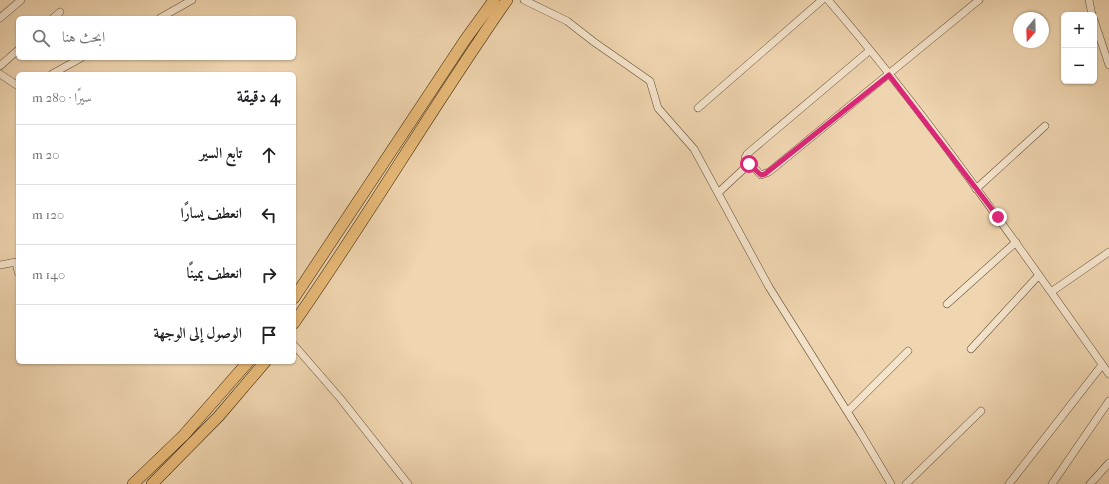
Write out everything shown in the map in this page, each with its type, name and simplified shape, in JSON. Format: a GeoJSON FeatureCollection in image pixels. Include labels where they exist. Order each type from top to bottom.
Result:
{"type":"FeatureCollection","features":[{"type":"Feature","properties":{"kind":"main road"},"geometry":{"type":"LineString","coordinates":[[296,295],[465,40],[494,0]]}},
{"type":"Feature","properties":{"kind":"main road"},"geometry":{"type":"LineString","coordinates":[[296,320],[368,213],[475,46],[507,0]]}},
{"type":"Feature","properties":{"kind":"main road"},"geometry":{"type":"LineString","coordinates":[[356,205],[368,213]]}},
{"type":"Feature","properties":{"kind":"main road"},"geometry":{"type":"LineString","coordinates":[[133,484],[189,429],[246,364]]}},
{"type":"Feature","properties":{"kind":"main road"},"geometry":{"type":"LineString","coordinates":[[152,484],[210,426],[263,364]]}},
{"type":"Feature","properties":{"kind":"street"},"geometry":{"type":"LineString","coordinates":[[0,18],[21,0]]}},
{"type":"Feature","properties":{"kind":"street"},"geometry":{"type":"LineString","coordinates":[[164,16],[192,0]]}},
{"type":"Feature","properties":{"kind":"street"},"geometry":{"type":"LineString","coordinates":[[524,0],[570,23],[594,42],[650,81],[658,108],[694,149],[769,287],[848,411],[891,484]]}},
{"type":"Feature","properties":{"kind":"street"},"geometry":{"type":"LineString","coordinates":[[698,108],[822,0]]}},
{"type":"Feature","properties":{"kind":"street"},"geometry":{"type":"LineString","coordinates":[[869,51],[747,154],[745,158],[749,164],[761,175],[765,174],[889,75],[979,0]]}},
{"type":"Feature","properties":{"kind":"street"},"geometry":{"type":"LineString","coordinates":[[1089,0],[1091,12]]}},
{"type":"Feature","properties":{"kind":"street"},"geometry":{"type":"LineString","coordinates":[[832,1],[976,188],[1109,374]]}},
{"type":"Feature","properties":{"kind":"street"},"geometry":{"type":"LineString","coordinates":[[56,16],[60,12]]}},
{"type":"Feature","properties":{"kind":"street"},"geometry":{"type":"LineString","coordinates":[[1097,29],[1109,65]]}},
{"type":"Feature","properties":{"kind":"street"},"geometry":{"type":"LineString","coordinates":[[0,66],[16,52]]}},
{"type":"Feature","properties":{"kind":"street"},"geometry":{"type":"LineString","coordinates":[[56,72],[77,60]]}},
{"type":"Feature","properties":{"kind":"street"},"geometry":{"type":"LineString","coordinates":[[0,74],[16,85]]}},
{"type":"Feature","properties":{"kind":"street"},"geometry":{"type":"LineString","coordinates":[[976,188],[1045,126]]}},
{"type":"Feature","properties":{"kind":"street"},"geometry":{"type":"LineString","coordinates":[[718,192],[749,164]]}},
{"type":"Feature","properties":{"kind":"street"},"geometry":{"type":"LineString","coordinates":[[947,304],[1016,242]]}},
{"type":"Feature","properties":{"kind":"street"},"geometry":{"type":"LineString","coordinates":[[1051,292],[1109,252]]}},
{"type":"Feature","properties":{"kind":"street"},"geometry":{"type":"LineString","coordinates":[[0,265],[16,262]]}},
{"type":"Feature","properties":{"kind":"street"},"geometry":{"type":"LineString","coordinates":[[971,348],[1039,275]]}},
{"type":"Feature","properties":{"kind":"street"},"geometry":{"type":"LineString","coordinates":[[296,347],[350,410],[408,484]]}},
{"type":"Feature","properties":{"kind":"street"},"geometry":{"type":"LineString","coordinates":[[848,411],[908,351]]}},
{"type":"Feature","properties":{"kind":"street"},"geometry":{"type":"LineString","coordinates":[[1009,484],[1102,365]]}},
{"type":"Feature","properties":{"kind":"street"},"geometry":{"type":"LineString","coordinates":[[1052,484],[1109,400]]}},
{"type":"Feature","properties":{"kind":"street"},"geometry":{"type":"LineString","coordinates":[[906,484],[981,412]]}},
{"type":"Feature","properties":{"kind":"street"},"geometry":{"type":"LineString","coordinates":[[1090,484],[1109,463]]}},
{"type":"Feature","properties":{"kind":"route"},"geometry":{"type":"LineString","coordinates":[[749,164],[761,175],[769,172],[889,75],[998,217]]}}]}
